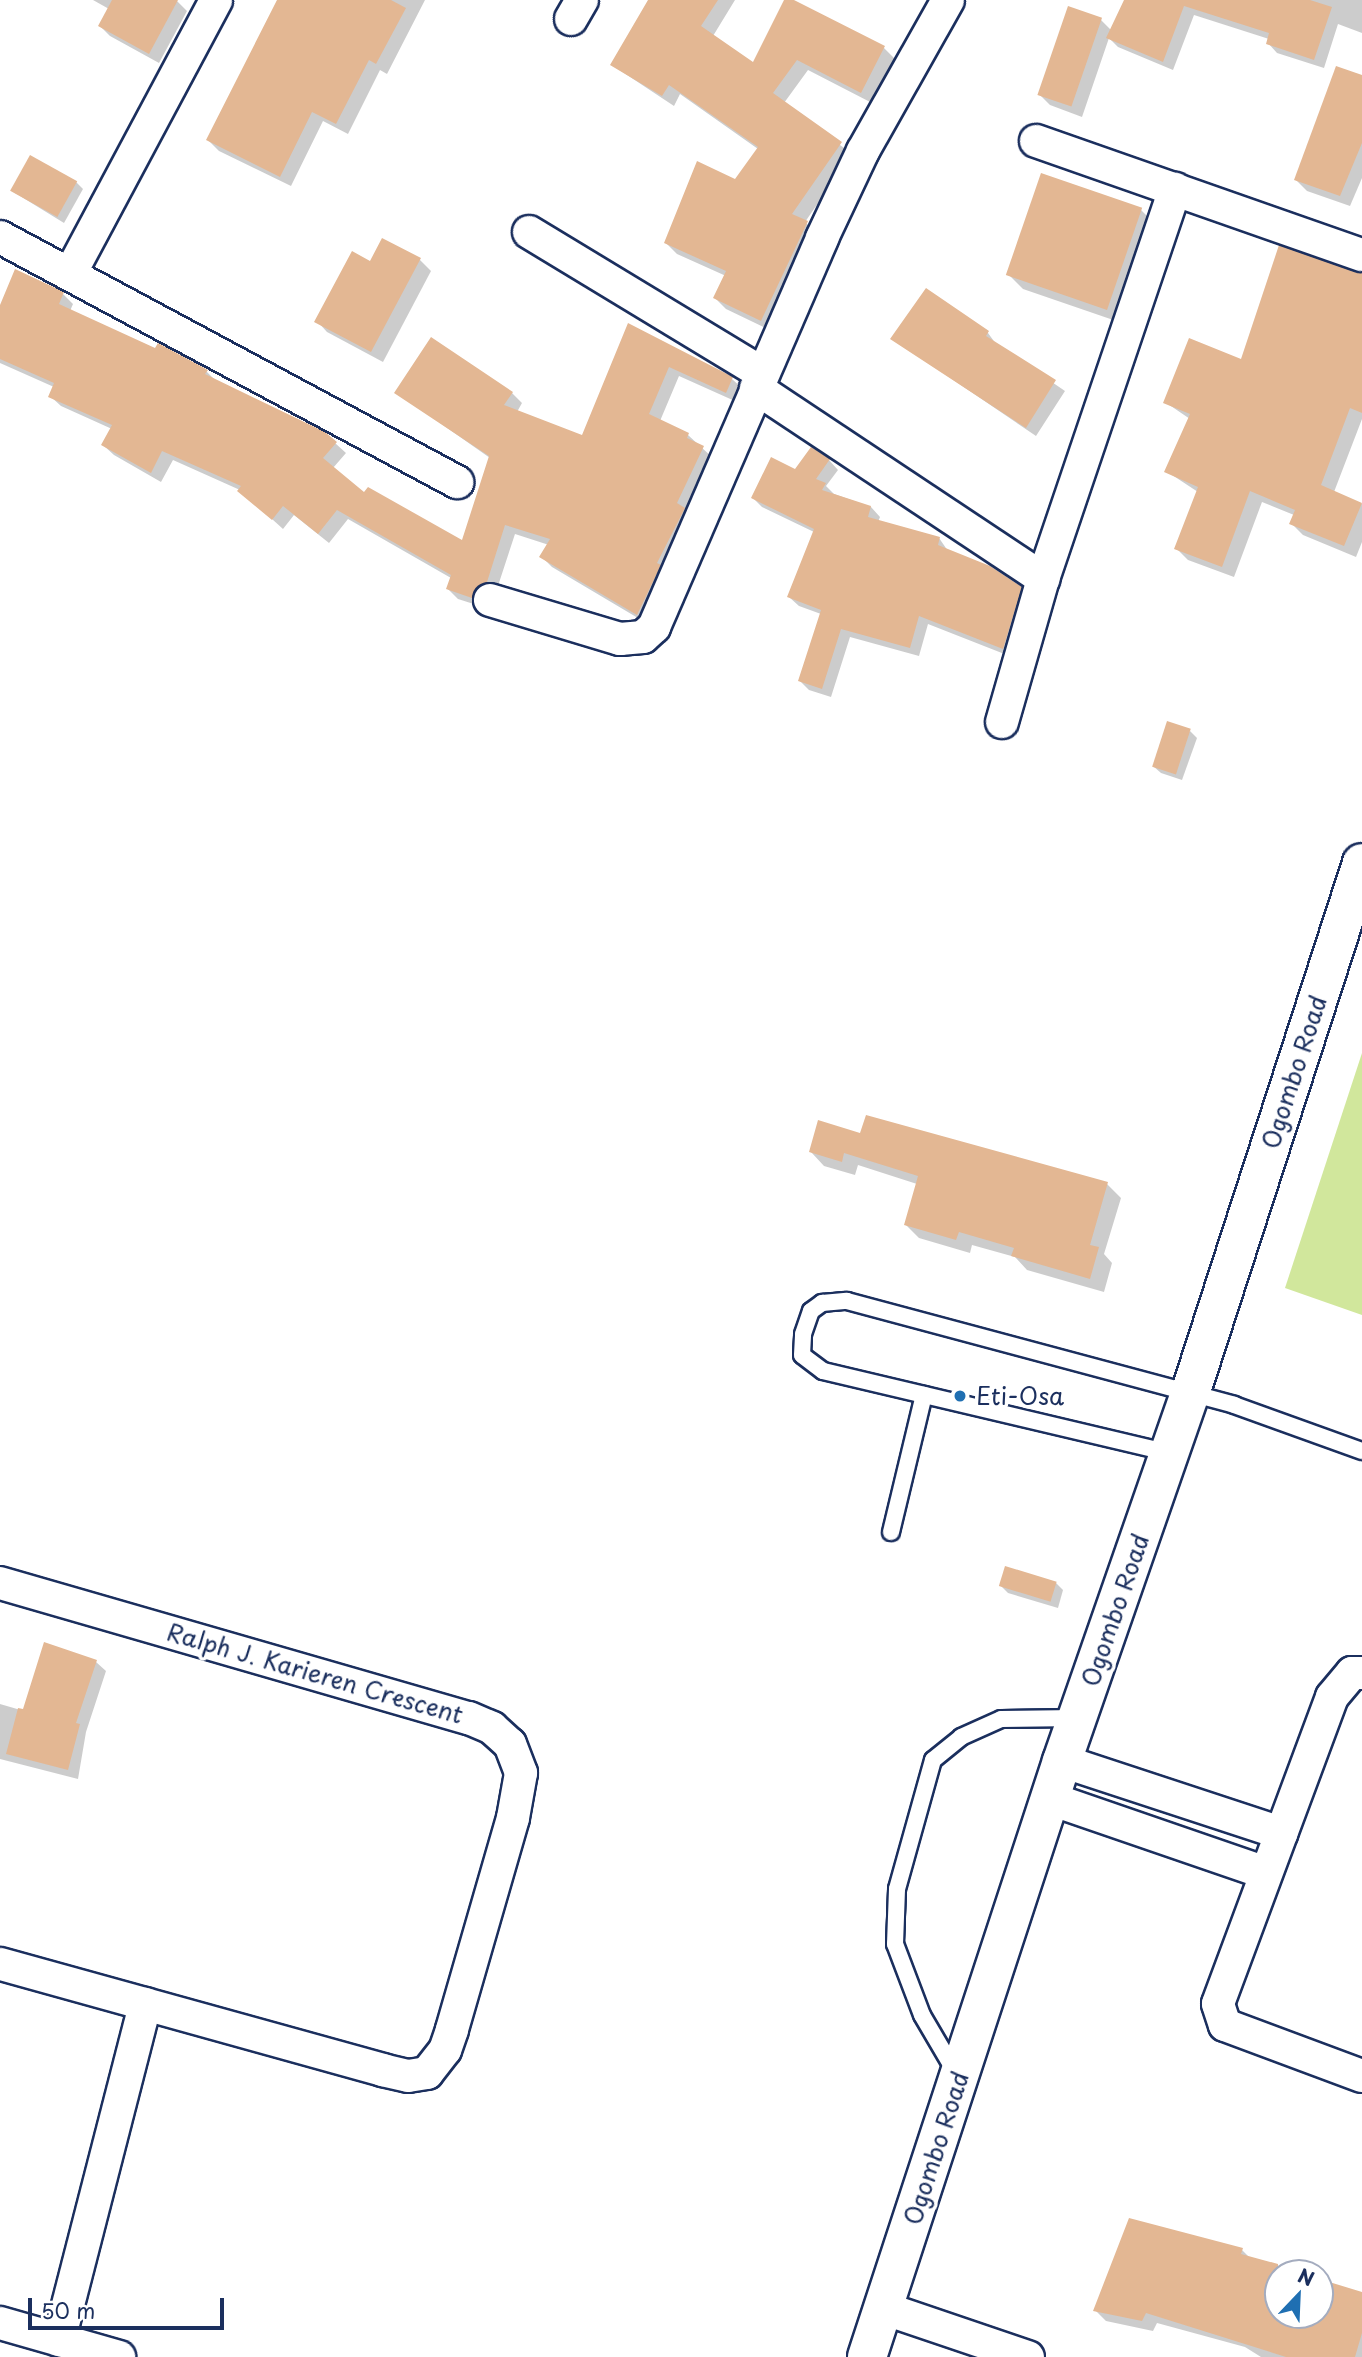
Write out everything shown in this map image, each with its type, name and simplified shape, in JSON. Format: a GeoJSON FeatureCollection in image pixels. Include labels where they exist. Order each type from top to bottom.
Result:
{"type":"FeatureCollection","features":[{"type":"Feature","properties":{"kind":"main road","name":"Ogombo Road"},"geometry":{"type":"LineString","coordinates":[[867,2357],[1052,1799],[1062,1761],[1190,1394],[1362,863]]}},
{"type":"Feature","properties":{"kind":"street"},"geometry":{"type":"LineString","coordinates":[[71,272],[216,0]]}},
{"type":"Feature","properties":{"kind":"street"},"geometry":{"type":"LineString","coordinates":[[490,600],[620,639],[649,633],[759,380],[863,151],[948,0]]}},
{"type":"Feature","properties":{"kind":"street"},"geometry":{"type":"LineString","coordinates":[[1037,141],[1362,255]]}},
{"type":"Feature","properties":{"kind":"street"},"geometry":{"type":"LineString","coordinates":[[1002,722],[1044,579],[1175,189]]}},
{"type":"Feature","properties":{"kind":"street"},"geometry":{"type":"LineString","coordinates":[[529,232],[759,380],[1044,579]]}},
{"type":"Feature","properties":{"kind":"street"},"geometry":{"type":"LineString","coordinates":[[0,237],[71,272],[457,482]]}},
{"type":"Feature","properties":{"kind":"street","name":"Ralph J. Karieren Crescent"},"geometry":{"type":"LineString","coordinates":[[0,1583],[436,1706],[492,1728],[517,1756],[521,1773],[505,1844],[445,2050],[427,2073],[408,2076],[383,2070],[0,1964]]}},
{"type":"Feature","properties":{"kind":"street"},"geometry":{"type":"LineString","coordinates":[[1362,1673],[1352,1673],[1332,1697],[1226,1980],[1219,2016],[1225,2025],[1362,2076]]}},
{"type":"Feature","properties":{"kind":"street"},"geometry":{"type":"LineString","coordinates":[[1062,1761],[1281,1833]]}},
{"type":"Feature","properties":{"kind":"street"},"geometry":{"type":"LineString","coordinates":[[1052,1799],[1266,1873]]}},
{"type":"Feature","properties":{"kind":"street"},"geometry":{"type":"LineString","coordinates":[[59,2340],[145,2004]]}},
{"type":"Feature","properties":{"kind":"street"},"geometry":{"type":"LineString","coordinates":[[883,2308],[1028,2357]]}},
{"type":"Feature","properties":{"kind":"street"},"geometry":{"type":"LineString","coordinates":[[0,2323],[119,2357]]}},
{"type":"Feature","properties":{"kind":"lane"},"geometry":{"type":"LineString","coordinates":[[1170,1453],[823,1371],[802,1355],[803,1334],[811,1311],[822,1303],[847,1301],[1190,1394],[1362,1451]]}},
{"type":"Feature","properties":{"kind":"lane"},"geometry":{"type":"LineString","coordinates":[[891,1532],[924,1395]]}},
{"type":"Feature","properties":{"kind":"lane"},"geometry":{"type":"LineString","coordinates":[[959,2079],[922,2015],[895,1944],[897,1889],[933,1760],[961,1737],[1000,1719],[1077,1718]]}},
{"type":"Feature","properties":{"kind":"green space"},"geometry":{"type":"Polygon","coordinates":[[[1362,1053],[1362,1315],[1285,1288],[1362,1053]]]}},
{"type":"Feature","properties":{"kind":"building"},"geometry":{"type":"Polygon","coordinates":[[[112,0],[178,0],[149,54],[98,26],[112,0]]]}},
{"type":"Feature","properties":{"kind":"building"},"geometry":{"type":"Polygon","coordinates":[[[277,0],[391,0],[406,8],[376,64],[369,60],[336,124],[312,112],[280,177],[206,140],[277,0]]]}},
{"type":"Feature","properties":{"kind":"building"},"geometry":{"type":"Polygon","coordinates":[[[648,0],[718,0],[701,26],[753,62],[784,0],[794,0],[885,46],[861,93],[797,60],[773,93],[842,142],[792,214],[808,221],[761,321],[713,298],[726,271],[664,243],[697,161],[735,179],[758,147],[669,85],[662,96],[610,65],[648,0]]]}},
{"type":"Feature","properties":{"kind":"building"},"geometry":{"type":"Polygon","coordinates":[[[1124,0],[1310,0],[1332,7],[1314,60],[1266,44],[1269,33],[1184,6],[1163,62],[1106,38],[1124,0]]]}},
{"type":"Feature","properties":{"kind":"building"},"geometry":{"type":"Polygon","coordinates":[[[1068,6],[1102,18],[1071,107],[1037,95],[1068,6]]]}},
{"type":"Feature","properties":{"kind":"building"},"geometry":{"type":"Polygon","coordinates":[[[1336,66],[1362,75],[1362,143],[1340,196],[1294,180],[1336,66]]]}},
{"type":"Feature","properties":{"kind":"building"},"geometry":{"type":"Polygon","coordinates":[[[30,155],[77,181],[57,217],[10,191],[30,155]]]}},
{"type":"Feature","properties":{"kind":"building"},"geometry":{"type":"Polygon","coordinates":[[[1041,173],[1142,208],[1107,310],[1006,275],[1041,173]]]}},
{"type":"Feature","properties":{"kind":"building"},"geometry":{"type":"Polygon","coordinates":[[[382,238],[421,258],[371,352],[314,322],[352,251],[370,261],[382,238]]]}},
{"type":"Feature","properties":{"kind":"building"},"geometry":{"type":"Polygon","coordinates":[[[1279,245],[1362,273],[1362,413],[1350,408],[1321,485],[1362,503],[1344,546],[1289,524],[1295,510],[1250,491],[1222,567],[1174,549],[1198,487],[1164,472],[1190,414],[1163,403],[1189,338],[1241,359],[1279,245]]]}},
{"type":"Feature","properties":{"kind":"building"},"geometry":{"type":"Polygon","coordinates":[[[15,269],[64,292],[59,304],[155,348],[158,343],[208,370],[205,374],[325,432],[337,442],[323,458],[364,492],[368,487],[462,540],[489,456],[394,393],[431,337],[513,392],[504,405],[582,435],[628,323],[733,377],[726,393],[669,367],[649,414],[689,433],[687,438],[704,446],[677,503],[685,508],[657,563],[661,565],[637,615],[539,557],[550,539],[505,525],[487,582],[477,587],[472,598],[446,589],[451,575],[337,510],[318,534],[283,506],[272,520],[237,491],[241,486],[162,451],[151,473],[101,445],[112,425],[48,397],[54,383],[0,359],[0,305],[15,269]]]}},
{"type":"Feature","properties":{"kind":"building"},"geometry":{"type":"Polygon","coordinates":[[[926,288],[989,331],[986,336],[1056,380],[1026,428],[890,339],[926,288]]]}},
{"type":"Feature","properties":{"kind":"building"},"geometry":{"type":"Polygon","coordinates":[[[811,447],[830,459],[816,479],[826,483],[822,490],[871,506],[868,517],[940,537],[938,545],[990,566],[1022,587],[1003,649],[919,616],[910,648],[841,629],[822,689],[798,681],[821,610],[787,597],[814,529],[751,498],[771,457],[795,469],[811,447]]]}},
{"type":"Feature","properties":{"kind":"building"},"geometry":{"type":"Polygon","coordinates":[[[1167,721],[1191,729],[1176,774],[1152,767],[1167,721]]]}},
{"type":"Feature","properties":{"kind":"building"},"geometry":{"type":"Polygon","coordinates":[[[866,1115],[1108,1182],[1090,1245],[1099,1247],[1090,1279],[1011,1256],[1014,1248],[959,1232],[956,1240],[904,1225],[918,1176],[844,1153],[842,1162],[809,1152],[818,1120],[860,1133],[866,1115]]]}},
{"type":"Feature","properties":{"kind":"building"},"geometry":{"type":"Polygon","coordinates":[[[1005,1566],[1057,1582],[1051,1602],[999,1586],[1005,1566]]]}},
{"type":"Feature","properties":{"kind":"building"},"geometry":{"type":"Polygon","coordinates":[[[44,1642],[97,1660],[76,1723],[80,1724],[68,1770],[6,1754],[18,1708],[23,1709],[44,1642]]]}},
{"type":"Feature","properties":{"kind":"building"},"geometry":{"type":"Polygon","coordinates":[[[1129,2218],[1243,2248],[1241,2254],[1264,2260],[1264,2329],[1334,2329],[1334,2283],[1362,2292],[1362,2333],[1355,2357],[1286,2357],[1146,2313],[1142,2321],[1093,2311],[1129,2218]]]}},
{"type":"Feature","properties":{"kind":"place","name":"Eti-Osa"},"geometry":{"type":"Point","coordinates":[960,1396]}}]}
